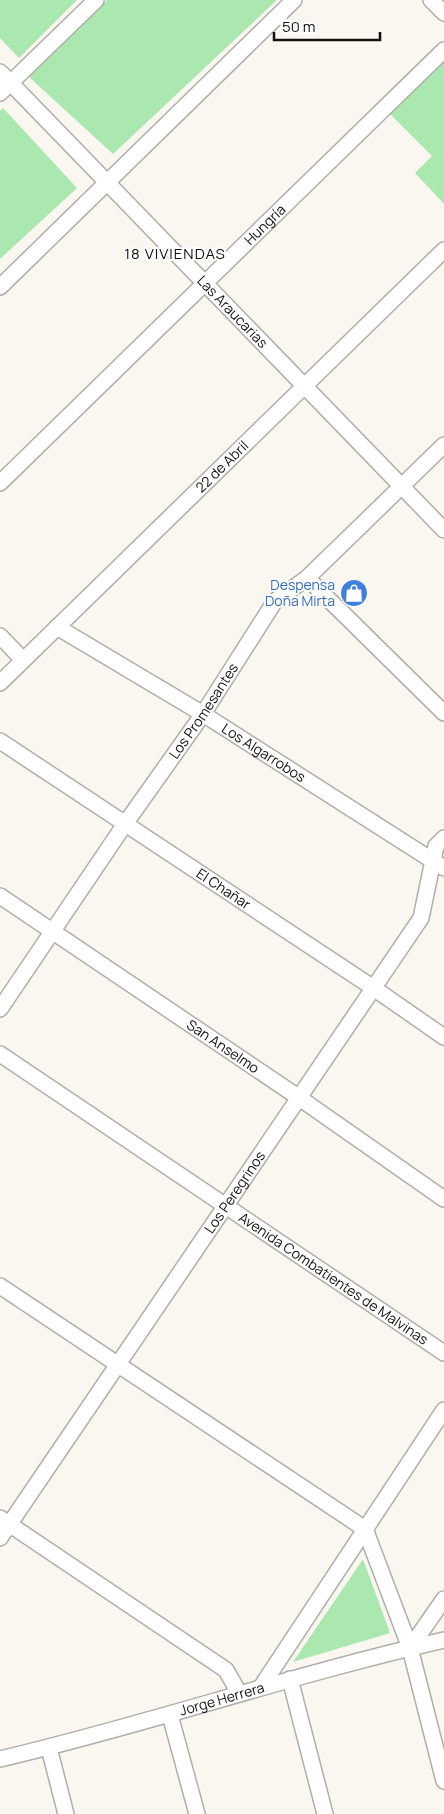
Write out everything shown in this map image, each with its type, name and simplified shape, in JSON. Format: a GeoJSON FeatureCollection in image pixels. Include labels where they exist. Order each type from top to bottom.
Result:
{"type":"FeatureCollection","features":[{"type":"Feature","properties":{"kind":"street"},"geometry":{"type":"LineString","coordinates":[[4,83],[96,0]]}},
{"type":"Feature","properties":{"kind":"street"},"geometry":{"type":"LineString","coordinates":[[0,287],[294,0]]}},
{"type":"Feature","properties":{"kind":"street"},"geometry":{"type":"LineString","coordinates":[[431,0],[444,13]]}},
{"type":"Feature","properties":{"kind":"street","name":"Hungría"},"geometry":{"type":"LineString","coordinates":[[0,483],[444,50]]}},
{"type":"Feature","properties":{"kind":"street","name":"Las Araucarias"},"geometry":{"type":"LineString","coordinates":[[4,83],[108,183],[444,530]]}},
{"type":"Feature","properties":{"kind":"street","name":"22 de Abril"},"geometry":{"type":"LineString","coordinates":[[0,682],[443,253]]}},
{"type":"Feature","properties":{"kind":"street","name":"Los Promesantes"},"geometry":{"type":"LineString","coordinates":[[0,1010],[125,824],[203,714],[275,601],[307,578],[403,487],[444,445]]}},
{"type":"Feature","properties":{"kind":"street"},"geometry":{"type":"LineString","coordinates":[[307,578],[444,713]]}},
{"type":"Feature","properties":{"kind":"street","name":"Los Algarrobos"},"geometry":{"type":"LineString","coordinates":[[57,627],[203,714],[438,865]]}},
{"type":"Feature","properties":{"kind":"street"},"geometry":{"type":"LineString","coordinates":[[0,636],[23,660]]}},
{"type":"Feature","properties":{"kind":"street","name":"El Chañar"},"geometry":{"type":"LineString","coordinates":[[0,741],[372,987],[444,1037]]}},
{"type":"Feature","properties":{"kind":"street","name":"Los Peregrinos"},"geometry":{"type":"LineString","coordinates":[[0,1538],[5,1521],[118,1365],[372,987],[421,918],[438,865],[436,846],[444,838]]}},
{"type":"Feature","properties":{"kind":"street","name":"San Anselmo"},"geometry":{"type":"LineString","coordinates":[[0,896],[298,1097],[444,1199]]}},
{"type":"Feature","properties":{"kind":"street","name":"Avenida Combatientes de Malvinas"},"geometry":{"type":"LineString","coordinates":[[0,1054],[444,1353]]}},
{"type":"Feature","properties":{"kind":"street"},"geometry":{"type":"LineString","coordinates":[[0,1286],[365,1528],[410,1648],[444,1781]]}},
{"type":"Feature","properties":{"kind":"street"},"geometry":{"type":"LineString","coordinates":[[261,1687],[444,1410]]}},
{"type":"Feature","properties":{"kind":"street"},"geometry":{"type":"LineString","coordinates":[[5,1521],[226,1670],[239,1694]]}},
{"type":"Feature","properties":{"kind":"street"},"geometry":{"type":"LineString","coordinates":[[410,1648],[444,1599]]}},
{"type":"Feature","properties":{"kind":"street","name":"Jorge Herrera"},"geometry":{"type":"LineString","coordinates":[[0,1759],[49,1748],[170,1715],[290,1679],[444,1640]]}},
{"type":"Feature","properties":{"kind":"street"},"geometry":{"type":"LineString","coordinates":[[290,1679],[325,1814]]}},
{"type":"Feature","properties":{"kind":"street"},"geometry":{"type":"LineString","coordinates":[[170,1715],[197,1814]]}},
{"type":"Feature","properties":{"kind":"street"},"geometry":{"type":"LineString","coordinates":[[0,1746],[15,1756]]}},
{"type":"Feature","properties":{"kind":"street"},"geometry":{"type":"LineString","coordinates":[[49,1748],[66,1814]]}},
{"type":"Feature","properties":{"kind":"green space"},"geometry":{"type":"Polygon","coordinates":[[[0,0],[77,0],[19,58],[0,38],[0,0]]]}},
{"type":"Feature","properties":{"kind":"green space"},"geometry":{"type":"Polygon","coordinates":[[[107,0],[277,0],[113,154],[29,77],[107,0]]]}},
{"type":"Feature","properties":{"kind":"green space"},"geometry":{"type":"Polygon","coordinates":[[[444,60],[444,204],[415,173],[432,156],[389,113],[444,60]]]}},
{"type":"Feature","properties":{"kind":"green space"},"geometry":{"type":"Polygon","coordinates":[[[3,108],[77,188],[0,259],[0,111],[3,108]]]}},
{"type":"Feature","properties":{"kind":"green space"},"geometry":{"type":"Polygon","coordinates":[[[363,1559],[390,1633],[293,1662],[363,1559]]]}},
{"type":"Feature","properties":{"kind":"place","name":"Despensa Doña Mirta"},"geometry":{"type":"Point","coordinates":[354,593]}},
{"type":"Feature","properties":{"kind":"district","name":"18 VIVIENDAS"},"geometry":{"type":"Point","coordinates":[175,254]}}]}
